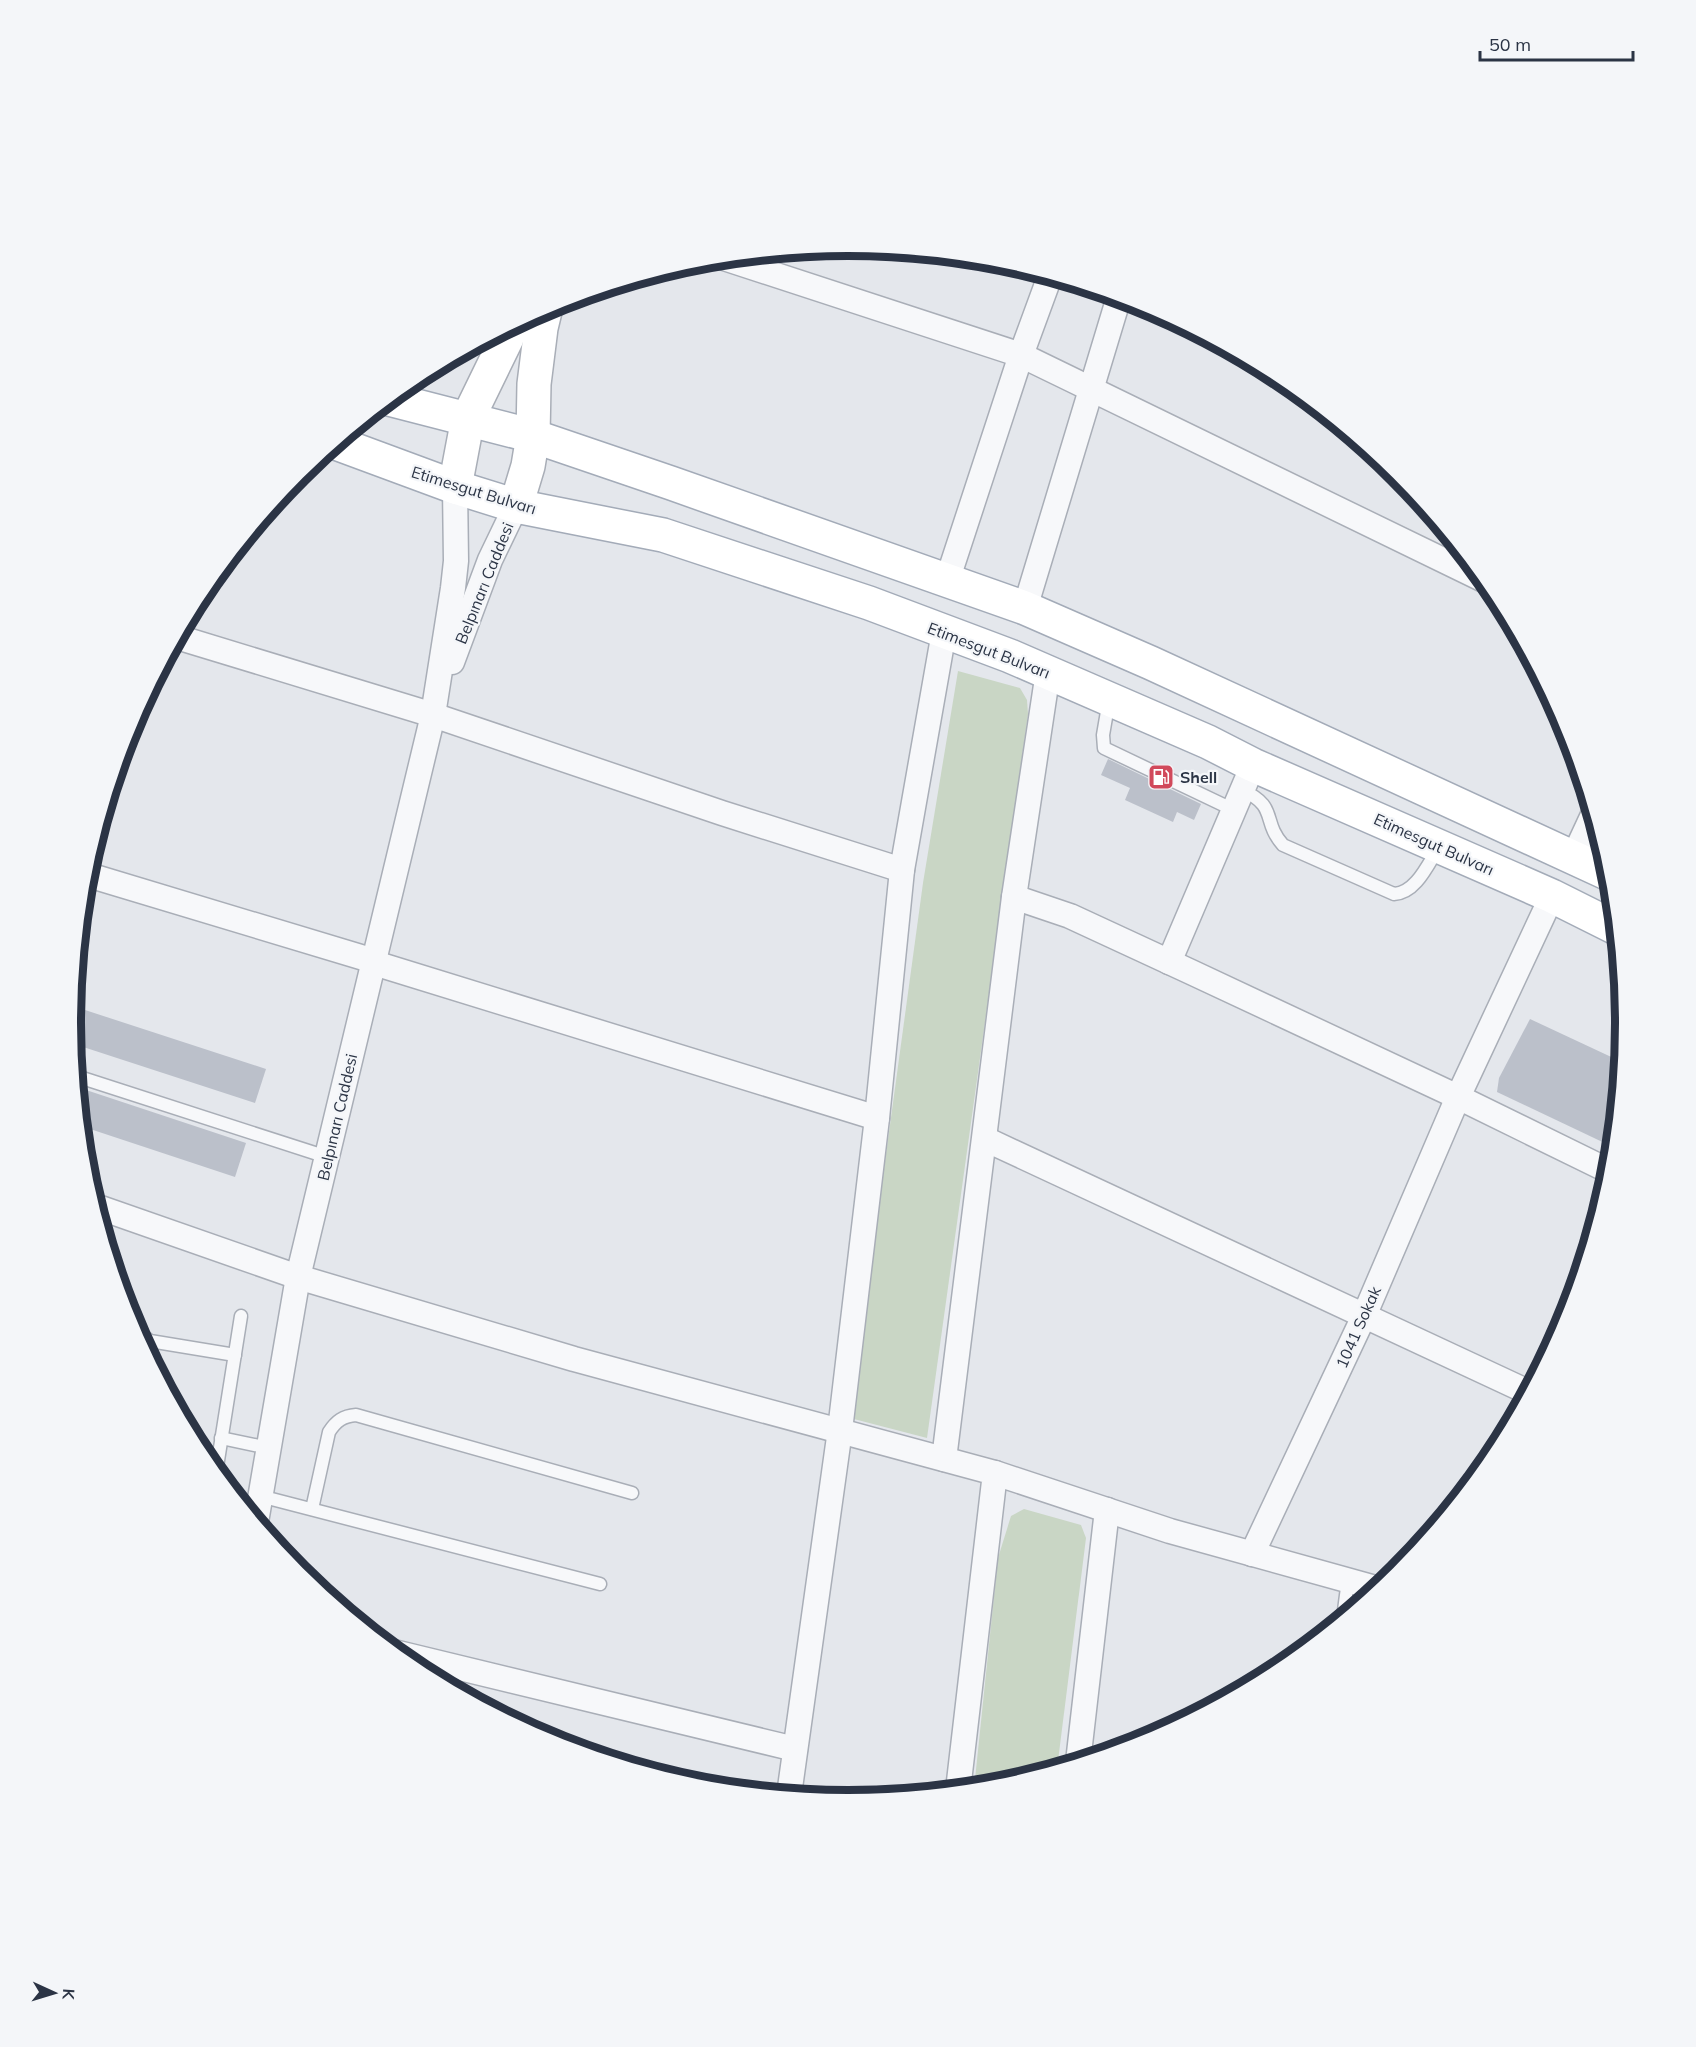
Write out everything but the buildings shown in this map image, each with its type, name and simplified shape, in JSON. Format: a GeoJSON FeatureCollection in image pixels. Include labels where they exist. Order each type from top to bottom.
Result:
{"type":"FeatureCollection","features":[{"type":"Feature","properties":{"kind":"main road","name":"Belpınarı Caddesi"},"geometry":{"type":"LineString","coordinates":[[516,506],[528,466],[533,436],[534,384],[544,320]]}},
{"type":"Feature","properties":{"kind":"main road","name":"Belpınarı Caddesi"},"geometry":{"type":"LineString","coordinates":[[455,487],[468,418],[507,337]]}},
{"type":"Feature","properties":{"kind":"main road"},"geometry":{"type":"LineString","coordinates":[[400,402],[533,436],[1025,609],[1151,663],[1599,870]]}},
{"type":"Feature","properties":{"kind":"main road","name":"Etimesgut Bulvarı"},"geometry":{"type":"LineString","coordinates":[[343,446],[455,487],[516,506],[663,535],[869,603],[1048,672],[1208,742],[1243,788],[1440,847],[1552,896],[1608,924]]}},
{"type":"Feature","properties":{"kind":"street"},"geometry":{"type":"LineString","coordinates":[[742,264],[1021,355],[1468,572]]}},
{"type":"Feature","properties":{"kind":"street"},"geometry":{"type":"LineString","coordinates":[[948,581],[1021,355],[1047,283]]}},
{"type":"Feature","properties":{"kind":"street"},"geometry":{"type":"LineString","coordinates":[[1025,609],[1117,305]]}},
{"type":"Feature","properties":{"kind":"street","name":"Belpınarı Caddesi"},"geometry":{"type":"LineString","coordinates":[[257,1512],[298,1277],[433,715],[456,561],[455,487]]}},
{"type":"Feature","properties":{"kind":"street","name":"Belpınarı Caddesi"},"geometry":{"type":"LineString","coordinates":[[433,715],[489,560],[516,506]]}},
{"type":"Feature","properties":{"kind":"street"},"geometry":{"type":"LineString","coordinates":[[790,1788],[840,1430],[877,1118],[902,870],[944,633]]}},
{"type":"Feature","properties":{"kind":"street"},"geometry":{"type":"LineString","coordinates":[[184,639],[433,715],[722,813],[902,870]]}},
{"type":"Feature","properties":{"kind":"street"},"geometry":{"type":"LineString","coordinates":[[944,1459],[1014,897],[1048,672]]}},
{"type":"Feature","properties":{"kind":"street"},"geometry":{"type":"LineString","coordinates":[[1169,962],[1243,788]]}},
{"type":"Feature","properties":{"kind":"street"},"geometry":{"type":"LineString","coordinates":[[1573,858],[1589,824]]}},
{"type":"Feature","properties":{"kind":"street"},"geometry":{"type":"LineString","coordinates":[[95,877],[374,961],[877,1118]]}},
{"type":"Feature","properties":{"kind":"street","name":"1041 Sokak"},"geometry":{"type":"LineString","coordinates":[[1252,1554],[1364,1316],[1458,1097],[1552,896]]}},
{"type":"Feature","properties":{"kind":"street"},"geometry":{"type":"LineString","coordinates":[[1014,897],[1070,916],[1458,1097],[1601,1167]]}},
{"type":"Feature","properties":{"kind":"street"},"geometry":{"type":"LineString","coordinates":[[985,1139],[1522,1389]]}},
{"type":"Feature","properties":{"kind":"street"},"geometry":{"type":"LineString","coordinates":[[104,1209],[298,1277],[574,1359],[995,1473],[1170,1531],[1369,1586]]}},
{"type":"Feature","properties":{"kind":"street"},"geometry":{"type":"LineString","coordinates":[[959,1782],[995,1473]]}},
{"type":"Feature","properties":{"kind":"street"},"geometry":{"type":"LineString","coordinates":[[1079,1755],[1107,1510]]}},
{"type":"Feature","properties":{"kind":"street"},"geometry":{"type":"LineString","coordinates":[[418,1658],[795,1749]]}},
{"type":"Feature","properties":{"kind":"lane"},"geometry":{"type":"LineString","coordinates":[[1109,699],[1103,735],[1104,748],[1243,788],[1257,797],[1265,806],[1273,831],[1283,845],[1394,894],[1407,892],[1412,888],[1440,847]]}},
{"type":"Feature","properties":{"kind":"lane"},"geometry":{"type":"LineString","coordinates":[[83,1078],[327,1157]]}},
{"type":"Feature","properties":{"kind":"lane"},"geometry":{"type":"LineString","coordinates":[[218,1461],[241,1316]]}},
{"type":"Feature","properties":{"kind":"lane"},"geometry":{"type":"LineString","coordinates":[[150,1341],[235,1355]]}},
{"type":"Feature","properties":{"kind":"lane"},"geometry":{"type":"LineString","coordinates":[[312,1509],[329,1432],[342,1418],[356,1415],[632,1493]]}},
{"type":"Feature","properties":{"kind":"lane"},"geometry":{"type":"LineString","coordinates":[[221,1438],[269,1448]]}},
{"type":"Feature","properties":{"kind":"lane"},"geometry":{"type":"LineString","coordinates":[[260,1496],[600,1584]]}},
{"type":"Feature","properties":{"kind":"lane"},"geometry":{"type":"LineString","coordinates":[[1344,1608],[1348,1580]]}},
{"type":"Feature","properties":{"kind":"green space"},"geometry":{"type":"Polygon","coordinates":[[[958,671],[1020,688],[1027,700],[1028,714],[927,1438],[850,1418],[923,883],[958,671]]]}},
{"type":"Feature","properties":{"kind":"green space"},"geometry":{"type":"Polygon","coordinates":[[[1024,1509],[1081,1525],[1086,1538],[1058,1761],[975,1780],[998,1558],[1011,1516],[1024,1509]]]}},
{"type":"Feature","properties":{"kind":"place","name":"Shell"},"geometry":{"type":"Point","coordinates":[1161,777]}}]}
